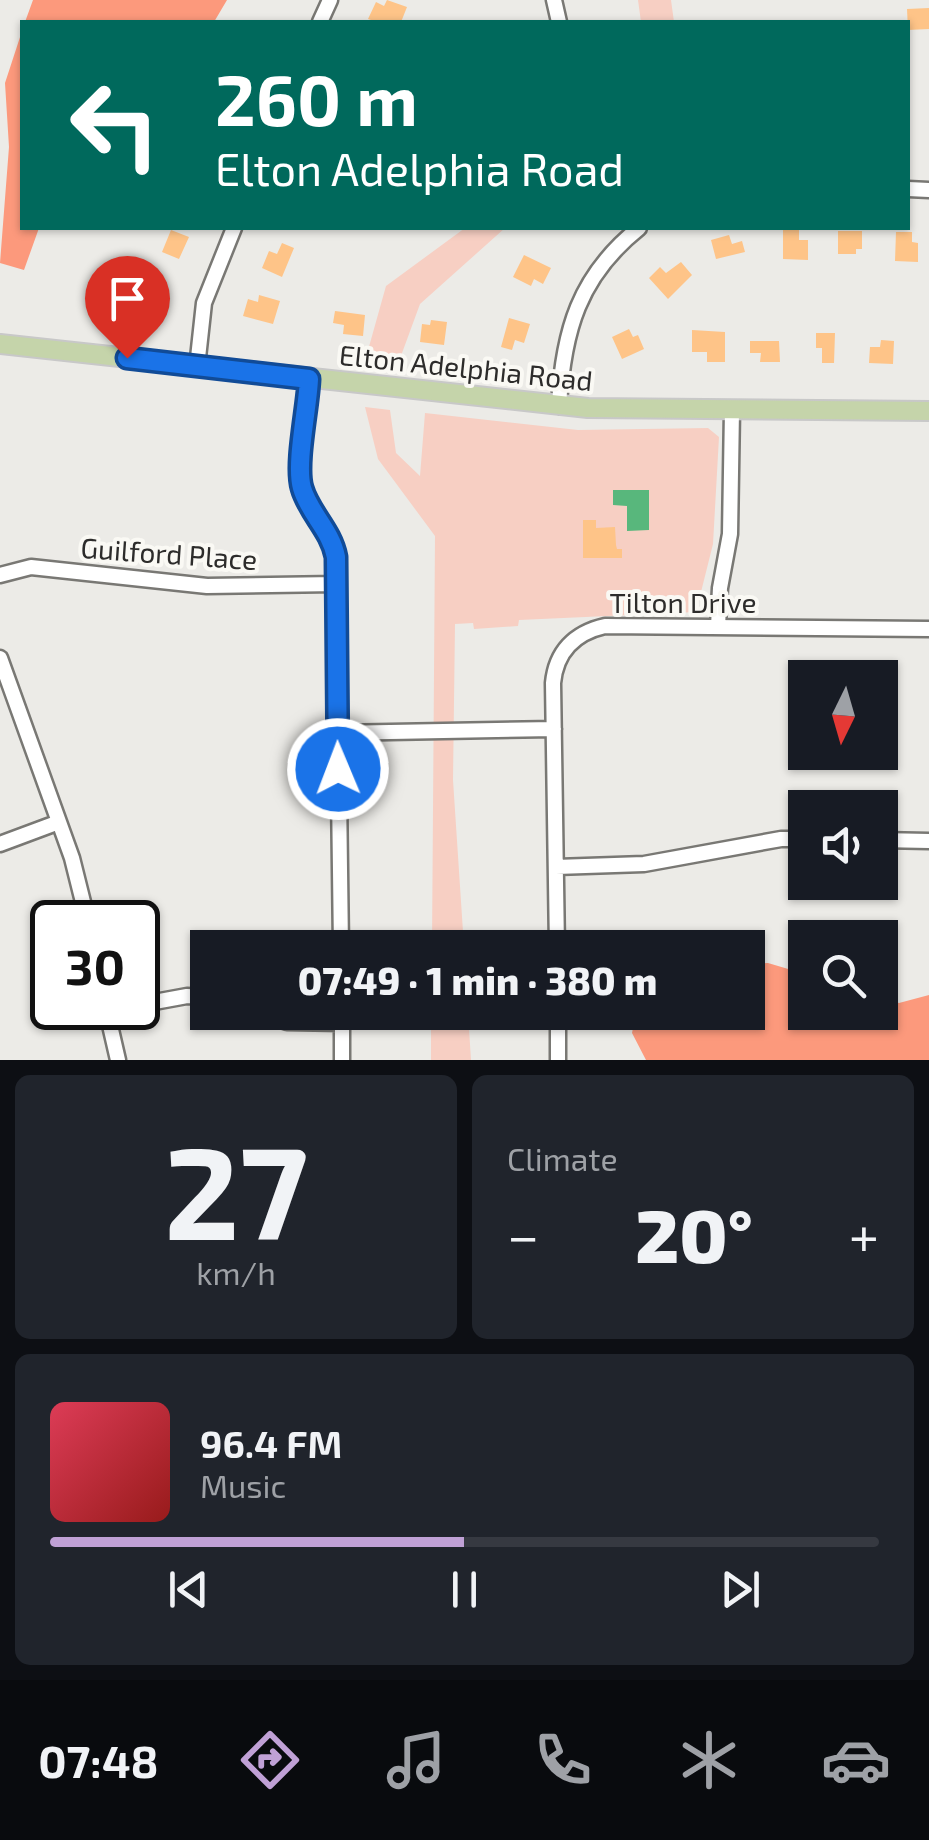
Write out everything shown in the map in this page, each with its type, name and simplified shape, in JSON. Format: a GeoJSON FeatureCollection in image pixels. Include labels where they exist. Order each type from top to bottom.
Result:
{"type":"FeatureCollection","features":[{"type":"Feature","properties":{"kind":"main road","name":"Elton Adelphia Road"},"geometry":{"type":"LineString","coordinates":[[0,344],[559,406],[929,411]]}},
{"type":"Feature","properties":{"kind":"street"},"geometry":{"type":"LineString","coordinates":[[197,367],[204,302],[233,230]]}},
{"type":"Feature","properties":{"kind":"street"},"geometry":{"type":"LineString","coordinates":[[559,406],[563,354],[577,307],[600,266],[637,230]]}},
{"type":"Feature","properties":{"kind":"street"},"geometry":{"type":"LineString","coordinates":[[309,379],[300,479],[306,500],[334,550],[336,584],[341,930]]}},
{"type":"Feature","properties":{"kind":"street"},"geometry":{"type":"LineString","coordinates":[[718,626],[730,534],[732,410]]}},
{"type":"Feature","properties":{"kind":"street","name":"Guilford Place"},"geometry":{"type":"LineString","coordinates":[[0,575],[31,568],[207,586],[336,584]]}},
{"type":"Feature","properties":{"kind":"street","name":"Tilton Drive"},"geometry":{"type":"LineString","coordinates":[[557,930],[553,683],[556,667],[568,646],[582,633],[604,626],[929,629]]}},
{"type":"Feature","properties":{"kind":"street"},"geometry":{"type":"LineString","coordinates":[[0,658],[60,822],[83,900]]}},
{"type":"Feature","properties":{"kind":"street"},"geometry":{"type":"LineString","coordinates":[[338,733],[554,730]]}},
{"type":"Feature","properties":{"kind":"street"},"geometry":{"type":"LineString","coordinates":[[0,844],[60,822]]}},
{"type":"Feature","properties":{"kind":"street"},"geometry":{"type":"LineString","coordinates":[[556,867],[644,864],[788,839]]}},
{"type":"Feature","properties":{"kind":"street"},"geometry":{"type":"LineString","coordinates":[[898,840],[929,840]]}},
{"type":"Feature","properties":{"kind":"street"},"geometry":{"type":"LineString","coordinates":[[160,1001],[190,996]]}},
{"type":"Feature","properties":{"kind":"street"},"geometry":{"type":"LineString","coordinates":[[111,1030],[118,1060]]}},
{"type":"Feature","properties":{"kind":"street"},"geometry":{"type":"LineString","coordinates":[[342,1030],[342,1060]]}},
{"type":"Feature","properties":{"kind":"street"},"geometry":{"type":"LineString","coordinates":[[558,1030],[558,1060]]}},
{"type":"Feature","properties":{"kind":"shaded area"},"geometry":{"type":"Polygon","coordinates":[[[33,0],[227,0],[215,20],[26,20],[33,0]]]}},
{"type":"Feature","properties":{"kind":"shaded area"},"geometry":{"type":"Polygon","coordinates":[[[638,0],[671,0],[674,20],[641,20],[638,0]]]}},
{"type":"Feature","properties":{"kind":"shaded area"},"geometry":{"type":"Polygon","coordinates":[[[20,37],[20,230],[38,230],[24,270],[0,263],[9,147],[5,83],[20,37]]]}},
{"type":"Feature","properties":{"kind":"shaded area"},"geometry":{"type":"Polygon","coordinates":[[[462,230],[503,230],[420,304],[398,364],[365,361],[386,286],[462,230]]]}},
{"type":"Feature","properties":{"kind":"shaded area"},"geometry":{"type":"Polygon","coordinates":[[[365,407],[390,410],[396,453],[420,476],[425,413],[578,430],[708,428],[719,437],[713,544],[696,612],[519,620],[518,626],[474,629],[473,623],[455,624],[453,780],[463,930],[432,930],[435,536],[378,459],[365,407]]]}},
{"type":"Feature","properties":{"kind":"shaded area"},"geometry":{"type":"Polygon","coordinates":[[[613,490],[649,490],[649,530],[627,531],[627,506],[613,505],[613,490]]]}},
{"type":"Feature","properties":{"kind":"shaded area"},"geometry":{"type":"Polygon","coordinates":[[[765,963],[788,969],[788,1030],[898,1030],[898,1003],[929,995],[929,1060],[646,1060],[633,1030],[765,1030],[765,963]]]}},
{"type":"Feature","properties":{"kind":"shaded area"},"geometry":{"type":"Polygon","coordinates":[[[431,1030],[469,1030],[471,1060],[431,1060],[431,1030]]]}},
{"type":"Feature","properties":{"kind":"building"},"geometry":{"type":"Polygon","coordinates":[[[387,0],[407,7],[402,20],[368,19],[376,2],[384,6],[387,0]]]}},
{"type":"Feature","properties":{"kind":"building"},"geometry":{"type":"Polygon","coordinates":[[[929,8],[929,29],[910,30],[907,9],[929,8]]]}},
{"type":"Feature","properties":{"kind":"building"},"geometry":{"type":"Polygon","coordinates":[[[171,230],[189,237],[179,259],[162,252],[171,230]]]}},
{"type":"Feature","properties":{"kind":"building"},"geometry":{"type":"Polygon","coordinates":[[[783,230],[799,230],[799,240],[808,240],[808,260],[783,259],[783,230]]]}},
{"type":"Feature","properties":{"kind":"building"},"geometry":{"type":"Polygon","coordinates":[[[838,231],[862,231],[862,249],[856,249],[856,254],[838,254],[838,231]]]}},
{"type":"Feature","properties":{"kind":"building"},"geometry":{"type":"Polygon","coordinates":[[[896,232],[912,232],[912,242],[918,243],[918,262],[895,261],[896,232]]]}},
{"type":"Feature","properties":{"kind":"building"},"geometry":{"type":"Polygon","coordinates":[[[729,235],[732,244],[742,241],[745,252],[716,259],[711,240],[729,235]]]}},
{"type":"Feature","properties":{"kind":"building"},"geometry":{"type":"Polygon","coordinates":[[[282,243],[294,248],[282,277],[262,268],[269,251],[277,254],[282,243]]]}},
{"type":"Feature","properties":{"kind":"building"},"geometry":{"type":"Polygon","coordinates":[[[524,255],[551,268],[543,284],[534,279],[531,286],[513,277],[524,255]]]}},
{"type":"Feature","properties":{"kind":"building"},"geometry":{"type":"Polygon","coordinates":[[[681,262],[692,275],[668,299],[649,278],[660,267],[666,273],[681,262]]]}},
{"type":"Feature","properties":{"kind":"building"},"geometry":{"type":"Polygon","coordinates":[[[147,285],[168,289],[163,314],[147,311],[148,303],[143,302],[147,285]]]}},
{"type":"Feature","properties":{"kind":"building"},"geometry":{"type":"Polygon","coordinates":[[[259,295],[280,301],[273,324],[243,316],[248,299],[258,302],[259,295]]]}},
{"type":"Feature","properties":{"kind":"building"},"geometry":{"type":"Polygon","coordinates":[[[335,311],[365,315],[363,336],[343,334],[344,325],[333,323],[335,311]]]}},
{"type":"Feature","properties":{"kind":"building"},"geometry":{"type":"Polygon","coordinates":[[[509,318],[530,324],[524,343],[515,340],[512,350],[501,347],[509,318]]]}},
{"type":"Feature","properties":{"kind":"building"},"geometry":{"type":"Polygon","coordinates":[[[431,320],[447,322],[444,345],[420,342],[422,324],[430,325],[431,320]]]}},
{"type":"Feature","properties":{"kind":"building"},"geometry":{"type":"Polygon","coordinates":[[[629,329],[633,337],[638,335],[644,349],[622,359],[612,337],[629,329]]]}},
{"type":"Feature","properties":{"kind":"building"},"geometry":{"type":"Polygon","coordinates":[[[692,330],[725,332],[725,362],[707,362],[707,352],[692,352],[692,330]]]}},
{"type":"Feature","properties":{"kind":"building"},"geometry":{"type":"Polygon","coordinates":[[[816,333],[835,333],[834,363],[822,363],[816,333]]]}},
{"type":"Feature","properties":{"kind":"building"},"geometry":{"type":"Polygon","coordinates":[[[881,340],[894,341],[893,364],[869,363],[870,347],[880,347],[881,340]]]}},
{"type":"Feature","properties":{"kind":"building"},"geometry":{"type":"Polygon","coordinates":[[[750,341],[779,341],[780,362],[760,362],[761,353],[750,353],[750,341]]]}},
{"type":"Feature","properties":{"kind":"building"},"geometry":{"type":"Polygon","coordinates":[[[583,520],[596,520],[596,528],[615,527],[622,558],[583,558],[583,520]]]}},
{"type":"Feature","properties":{"kind":"route"},"geometry":{"type":"LineString","coordinates":[[127,358],[309,379],[300,479],[306,500],[330,536],[336,557],[338,769]]}}]}
